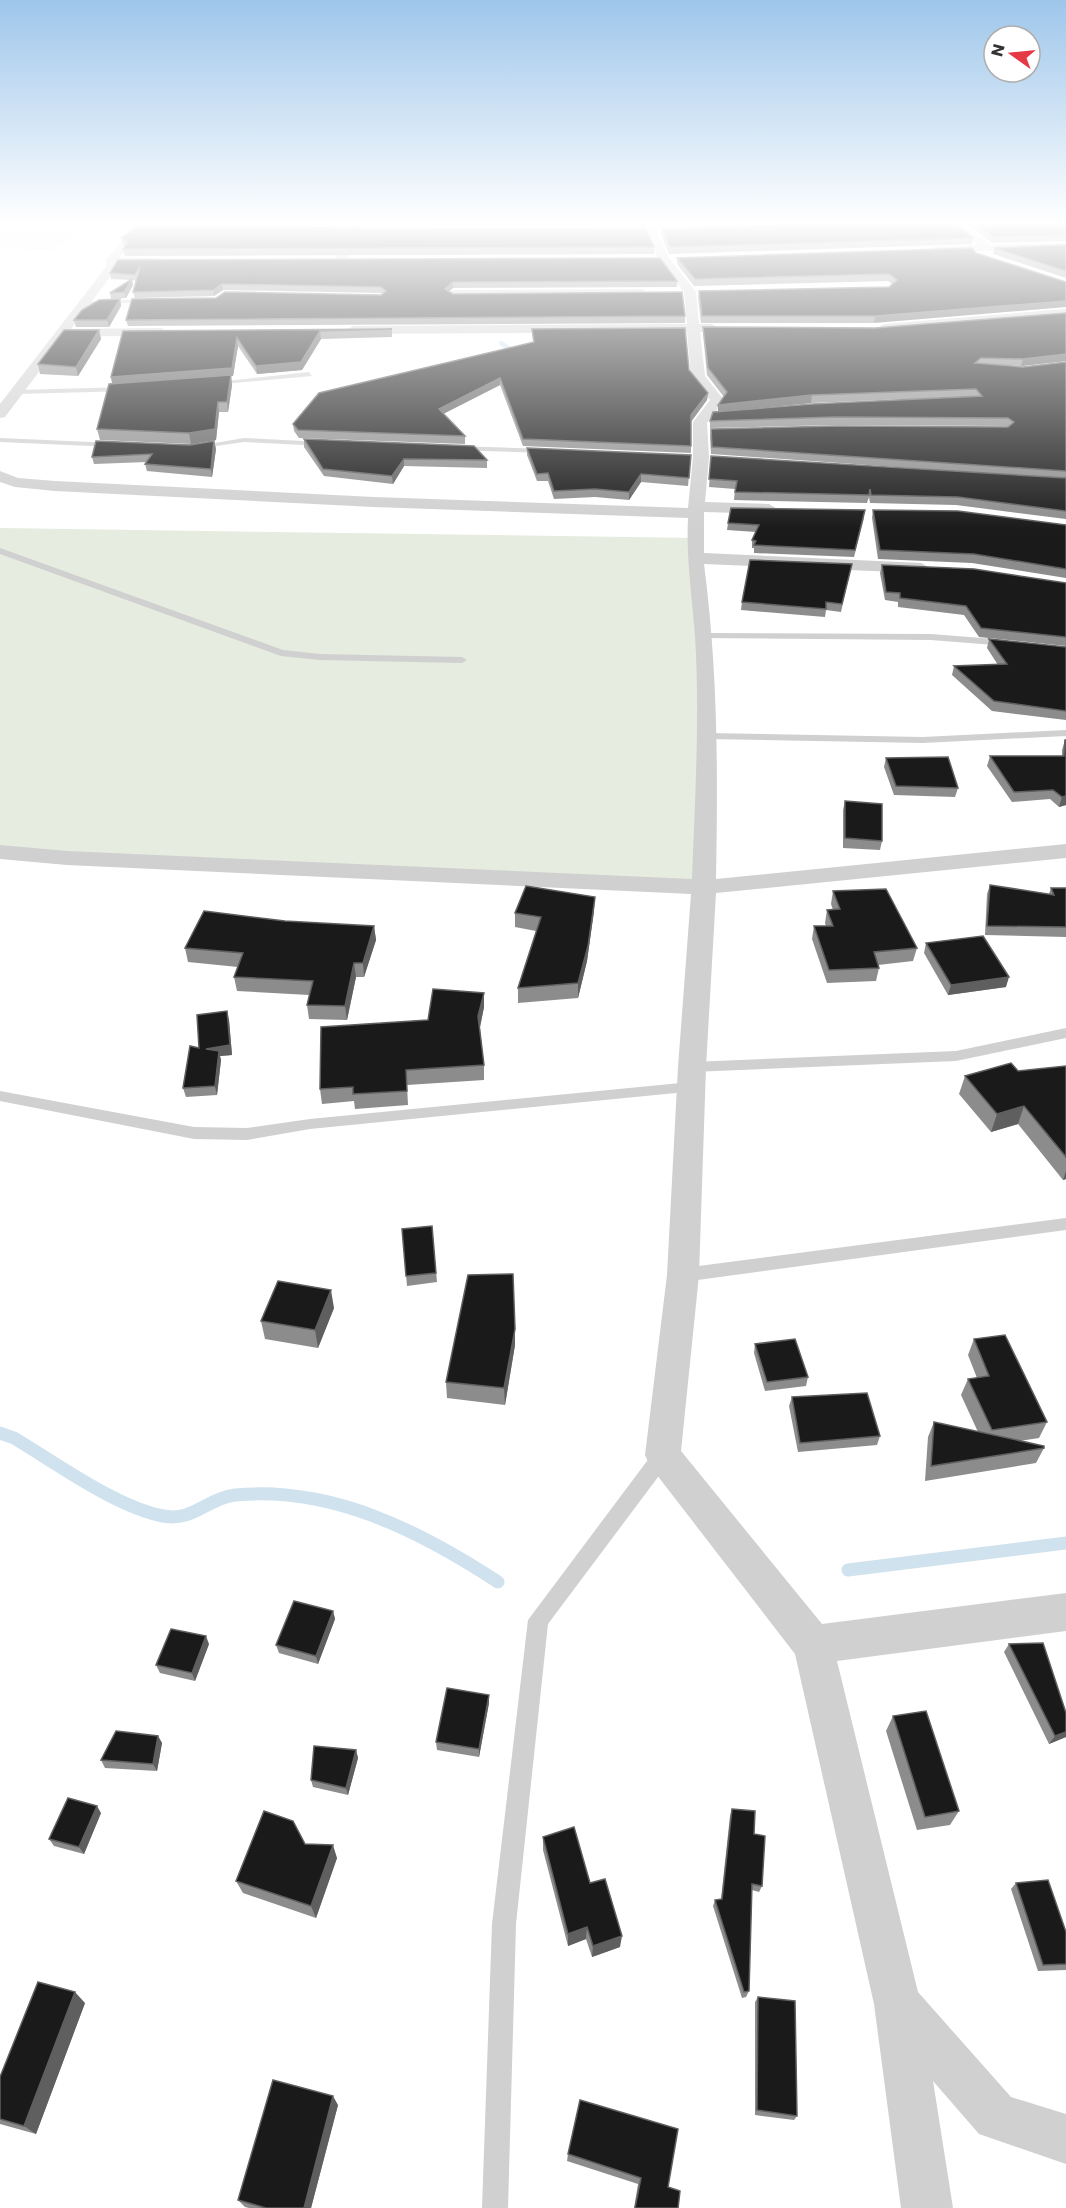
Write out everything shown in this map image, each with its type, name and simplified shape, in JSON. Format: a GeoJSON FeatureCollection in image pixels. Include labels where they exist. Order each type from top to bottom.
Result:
{"type":"FeatureCollection","features":[{"type":"Feature","properties":{"kind":"street"},"geometry":{"type":"LineString","coordinates":[[0,414],[70,324]]}},
{"type":"Feature","properties":{"kind":"street"},"geometry":{"type":"LineString","coordinates":[[694,324],[698,377],[714,393],[717,400],[706,438],[696,510],[695,558],[704,636],[708,736],[704,886],[691,1077],[683,1275],[663,1455],[813,1645],[897,2004],[927,2208]]}},
{"type":"Feature","properties":{"kind":"street"},"geometry":{"type":"LineString","coordinates":[[874,329],[934,324]]}},
{"type":"Feature","properties":{"kind":"street"},"geometry":{"type":"LineString","coordinates":[[344,330],[727,328]]}},
{"type":"Feature","properties":{"kind":"street"},"geometry":{"type":"LineString","coordinates":[[63,333],[169,332]]}},
{"type":"Feature","properties":{"kind":"street"},"geometry":{"type":"LineString","coordinates":[[0,476],[15,482],[111,489],[696,510],[787,510]]}},
{"type":"Feature","properties":{"kind":"street"},"geometry":{"type":"LineString","coordinates":[[695,558],[938,568]]}},
{"type":"Feature","properties":{"kind":"street"},"geometry":{"type":"LineString","coordinates":[[0,852],[67,858],[704,886],[1066,851]]}},
{"type":"Feature","properties":{"kind":"street"},"geometry":{"type":"LineString","coordinates":[[813,1645],[1066,1612]]}},
{"type":"Feature","properties":{"kind":"street"},"geometry":{"type":"LineString","coordinates":[[897,2004],[996,2117],[1066,2139]]}},
{"type":"Feature","properties":{"kind":"lane"},"geometry":{"type":"LineString","coordinates":[[198,385],[309,375]]}},
{"type":"Feature","properties":{"kind":"lane"},"geometry":{"type":"LineString","coordinates":[[18,392],[133,389]]}},
{"type":"Feature","properties":{"kind":"lane"},"geometry":{"type":"LineString","coordinates":[[0,440],[120,445]]}},
{"type":"Feature","properties":{"kind":"lane"},"geometry":{"type":"LineString","coordinates":[[179,448],[244,440],[330,444]]}},
{"type":"Feature","properties":{"kind":"lane"},"geometry":{"type":"LineString","coordinates":[[450,448],[557,452]]}},
{"type":"Feature","properties":{"kind":"lane"},"geometry":{"type":"LineString","coordinates":[[0,551],[281,653],[320,657],[462,660]]}},
{"type":"Feature","properties":{"kind":"lane"},"geometry":{"type":"LineString","coordinates":[[704,636],[931,637],[1017,644]]}},
{"type":"Feature","properties":{"kind":"lane"},"geometry":{"type":"LineString","coordinates":[[708,736],[923,740],[1066,733]]}},
{"type":"Feature","properties":{"kind":"lane"},"geometry":{"type":"LineString","coordinates":[[0,1096],[194,1133],[247,1134],[691,1077],[956,1056],[1066,1033]]}},
{"type":"Feature","properties":{"kind":"lane"},"geometry":{"type":"LineString","coordinates":[[683,1275],[1066,1224]]}},
{"type":"Feature","properties":{"kind":"lane"},"geometry":{"type":"LineString","coordinates":[[495,2208],[504,1924],[538,1620],[663,1455]]}},
{"type":"Feature","properties":{"kind":"shaded area"},"geometry":{"type":"Polygon","coordinates":[[[0,528],[696,538],[704,887],[0,852],[0,528]]]}},
{"type":"Feature","properties":{"kind":"building"},"geometry":{"type":"Polygon","coordinates":[[[925,324],[1066,324],[1066,354],[1023,359],[981,358],[975,363],[1023,367],[1066,362],[1066,471],[712,447],[711,429],[836,426],[1008,427],[1014,422],[1008,418],[836,417],[710,421],[713,412],[812,404],[982,396],[976,389],[812,395],[718,405],[727,392],[708,368],[703,327],[875,328],[925,324]]]}},
{"type":"Feature","properties":{"kind":"building"},"geometry":{"type":"Polygon","coordinates":[[[685,328],[689,370],[708,393],[691,415],[691,446],[523,439],[500,378],[439,409],[465,436],[298,430],[293,424],[319,393],[534,342],[532,329],[685,328]]]}},
{"type":"Feature","properties":{"kind":"building"},"geometry":{"type":"Polygon","coordinates":[[[392,329],[320,331],[301,362],[256,366],[237,338],[232,368],[111,377],[123,331],[392,329]]]}},
{"type":"Feature","properties":{"kind":"building"},"geometry":{"type":"Polygon","coordinates":[[[64,330],[99,330],[76,367],[38,364],[64,330]]]}},
{"type":"Feature","properties":{"kind":"building"},"geometry":{"type":"Polygon","coordinates":[[[231,375],[227,402],[218,402],[215,429],[189,433],[97,429],[109,384],[231,375]]]}},
{"type":"Feature","properties":{"kind":"building"},"geometry":{"type":"Polygon","coordinates":[[[304,439],[474,446],[487,460],[404,459],[392,476],[323,469],[304,439]]]}},
{"type":"Feature","properties":{"kind":"building"},"geometry":{"type":"Polygon","coordinates":[[[96,441],[190,445],[214,441],[211,469],[145,464],[152,454],[92,457],[96,441]]]}},
{"type":"Feature","properties":{"kind":"building"},"geometry":{"type":"Polygon","coordinates":[[[527,448],[691,455],[689,478],[641,474],[629,492],[595,489],[554,491],[548,473],[537,474],[527,448]]]}},
{"type":"Feature","properties":{"kind":"building"},"geometry":{"type":"Polygon","coordinates":[[[711,456],[1066,478],[1066,511],[958,497],[871,495],[870,489],[869,495],[735,492],[737,481],[709,479],[711,456]]]}},
{"type":"Feature","properties":{"kind":"building"},"geometry":{"type":"Polygon","coordinates":[[[731,508],[865,510],[855,550],[754,545],[756,541],[752,540],[759,525],[728,523],[731,508]]]}},
{"type":"Feature","properties":{"kind":"building"},"geometry":{"type":"Polygon","coordinates":[[[873,510],[958,511],[1066,525],[1066,569],[974,554],[880,550],[873,510]]]}},
{"type":"Feature","properties":{"kind":"building"},"geometry":{"type":"Polygon","coordinates":[[[750,560],[852,564],[842,604],[826,602],[826,609],[742,602],[750,560]]]}},
{"type":"Feature","properties":{"kind":"building"},"geometry":{"type":"Polygon","coordinates":[[[882,565],[974,569],[1066,583],[1066,637],[981,628],[966,606],[900,598],[900,593],[886,592],[882,565]]]}},
{"type":"Feature","properties":{"kind":"building"},"geometry":{"type":"Polygon","coordinates":[[[989,639],[1066,647],[1066,711],[994,701],[954,666],[1007,664],[989,639]]]}},
{"type":"Feature","properties":{"kind":"building"},"geometry":{"type":"Polygon","coordinates":[[[1065,740],[1066,796],[1062,797],[1053,790],[1014,792],[990,756],[1064,756],[1065,740]]]}},
{"type":"Feature","properties":{"kind":"building"},"geometry":{"type":"Polygon","coordinates":[[[948,757],[958,788],[896,786],[886,758],[948,757]]]}},
{"type":"Feature","properties":{"kind":"building"},"geometry":{"type":"Polygon","coordinates":[[[845,801],[882,804],[882,841],[845,838],[845,801]]]}},
{"type":"Feature","properties":{"kind":"building"},"geometry":{"type":"Polygon","coordinates":[[[990,885],[1054,895],[1051,888],[1066,888],[1066,927],[987,926],[990,885]]]}},
{"type":"Feature","properties":{"kind":"building"},"geometry":{"type":"Polygon","coordinates":[[[526,886],[595,897],[588,946],[578,983],[518,988],[541,917],[515,913],[526,886]]]}},
{"type":"Feature","properties":{"kind":"building"},"geometry":{"type":"Polygon","coordinates":[[[886,889],[917,948],[874,952],[879,968],[829,970],[814,926],[833,926],[827,910],[840,909],[833,891],[886,889]]]}},
{"type":"Feature","properties":{"kind":"building"},"geometry":{"type":"Polygon","coordinates":[[[204,911],[285,921],[374,926],[363,963],[354,963],[345,1006],[307,1005],[313,981],[234,977],[243,953],[185,948],[204,911]]]}},
{"type":"Feature","properties":{"kind":"building"},"geometry":{"type":"Polygon","coordinates":[[[983,936],[1009,977],[951,985],[926,943],[983,936]]]}},
{"type":"Feature","properties":{"kind":"building"},"geometry":{"type":"Polygon","coordinates":[[[433,989],[484,993],[478,1016],[484,1065],[406,1070],[407,1091],[353,1094],[353,1087],[320,1089],[321,1027],[428,1020],[433,989]]]}},
{"type":"Feature","properties":{"kind":"building"},"geometry":{"type":"Polygon","coordinates":[[[227,1011],[230,1045],[206,1049],[219,1051],[215,1086],[183,1088],[190,1046],[199,1048],[197,1015],[227,1011]]]}},
{"type":"Feature","properties":{"kind":"building"},"geometry":{"type":"Polygon","coordinates":[[[1011,1063],[1018,1071],[1066,1066],[1066,1157],[1024,1106],[997,1114],[965,1076],[1011,1063]]]}},
{"type":"Feature","properties":{"kind":"building"},"geometry":{"type":"Polygon","coordinates":[[[432,1226],[436,1273],[406,1276],[402,1229],[432,1226]]]}},
{"type":"Feature","properties":{"kind":"building"},"geometry":{"type":"Polygon","coordinates":[[[513,1274],[515,1329],[504,1388],[446,1382],[468,1275],[513,1274]]]}},
{"type":"Feature","properties":{"kind":"building"},"geometry":{"type":"Polygon","coordinates":[[[278,1281],[331,1290],[315,1330],[261,1321],[278,1281]]]}},
{"type":"Feature","properties":{"kind":"building"},"geometry":{"type":"Polygon","coordinates":[[[1005,1335],[1047,1422],[992,1430],[968,1379],[989,1376],[974,1339],[1005,1335]]]}},
{"type":"Feature","properties":{"kind":"building"},"geometry":{"type":"Polygon","coordinates":[[[795,1339],[808,1377],[767,1382],[755,1344],[795,1339]]]}},
{"type":"Feature","properties":{"kind":"building"},"geometry":{"type":"Polygon","coordinates":[[[867,1393],[880,1436],[800,1443],[792,1397],[867,1393]]]}},
{"type":"Feature","properties":{"kind":"building"},"geometry":{"type":"Polygon","coordinates":[[[934,1422],[1044,1446],[1044,1448],[931,1466],[934,1422]]]}},
{"type":"Feature","properties":{"kind":"building"},"geometry":{"type":"Polygon","coordinates":[[[294,1601],[333,1611],[316,1656],[276,1645],[294,1601]]]}},
{"type":"Feature","properties":{"kind":"building"},"geometry":{"type":"Polygon","coordinates":[[[171,1629],[206,1636],[192,1673],[156,1665],[171,1629]]]}},
{"type":"Feature","properties":{"kind":"building"},"geometry":{"type":"Polygon","coordinates":[[[1043,1643],[1066,1713],[1066,1732],[1055,1736],[1009,1644],[1043,1643]]]}},
{"type":"Feature","properties":{"kind":"building"},"geometry":{"type":"Polygon","coordinates":[[[447,1688],[489,1695],[479,1749],[436,1742],[447,1688]]]}},
{"type":"Feature","properties":{"kind":"building"},"geometry":{"type":"Polygon","coordinates":[[[926,1711],[959,1811],[925,1817],[893,1716],[926,1711]]]}},
{"type":"Feature","properties":{"kind":"building"},"geometry":{"type":"Polygon","coordinates":[[[116,1731],[158,1736],[153,1764],[101,1760],[116,1731]]]}},
{"type":"Feature","properties":{"kind":"building"},"geometry":{"type":"Polygon","coordinates":[[[314,1746],[356,1750],[346,1788],[311,1780],[314,1746]]]}},
{"type":"Feature","properties":{"kind":"building"},"geometry":{"type":"Polygon","coordinates":[[[68,1798],[97,1806],[79,1847],[49,1839],[68,1798]]]}},
{"type":"Feature","properties":{"kind":"building"},"geometry":{"type":"Polygon","coordinates":[[[732,1809],[755,1811],[754,1834],[765,1836],[762,1886],[752,1884],[749,1991],[744,1992],[715,1900],[722,1899],[732,1809]]]}},
{"type":"Feature","properties":{"kind":"building"},"geometry":{"type":"Polygon","coordinates":[[[264,1811],[293,1821],[305,1844],[333,1845],[311,1906],[236,1881],[264,1811]]]}},
{"type":"Feature","properties":{"kind":"building"},"geometry":{"type":"Polygon","coordinates":[[[574,1827],[590,1883],[605,1879],[622,1936],[593,1946],[587,1927],[568,1934],[543,1837],[574,1827]]]}},
{"type":"Feature","properties":{"kind":"building"},"geometry":{"type":"Polygon","coordinates":[[[1048,1880],[1066,1932],[1066,1964],[1043,1965],[1016,1883],[1048,1880]]]}},
{"type":"Feature","properties":{"kind":"building"},"geometry":{"type":"Polygon","coordinates":[[[38,1982],[75,1992],[24,2126],[0,2119],[0,2077],[38,1982]]]}},
{"type":"Feature","properties":{"kind":"building"},"geometry":{"type":"Polygon","coordinates":[[[758,1997],[795,2001],[797,2116],[757,2110],[758,1997]]]}},
{"type":"Feature","properties":{"kind":"building"},"geometry":{"type":"Polygon","coordinates":[[[273,2080],[333,2096],[304,2208],[266,2208],[238,2200],[273,2080]]]}},
{"type":"Feature","properties":{"kind":"building"},"geometry":{"type":"Polygon","coordinates":[[[580,2100],[678,2129],[668,2187],[680,2191],[678,2208],[635,2208],[641,2178],[568,2154],[580,2100]]]}},
{"type":"Feature","properties":{"kind":"waterway"},"geometry":{"type":"LineString","coordinates":[[501,343],[518,354]]}},
{"type":"Feature","properties":{"kind":"waterway"},"geometry":{"type":"LineString","coordinates":[[0,1433],[14,1438],[106,1494],[145,1511],[163,1516],[183,1516],[217,1500],[235,1495],[271,1494],[306,1498],[340,1505],[374,1516],[438,1546],[498,1582]]}},
{"type":"Feature","properties":{"kind":"waterway"},"geometry":{"type":"LineString","coordinates":[[848,1570],[1066,1543]]}}]}
